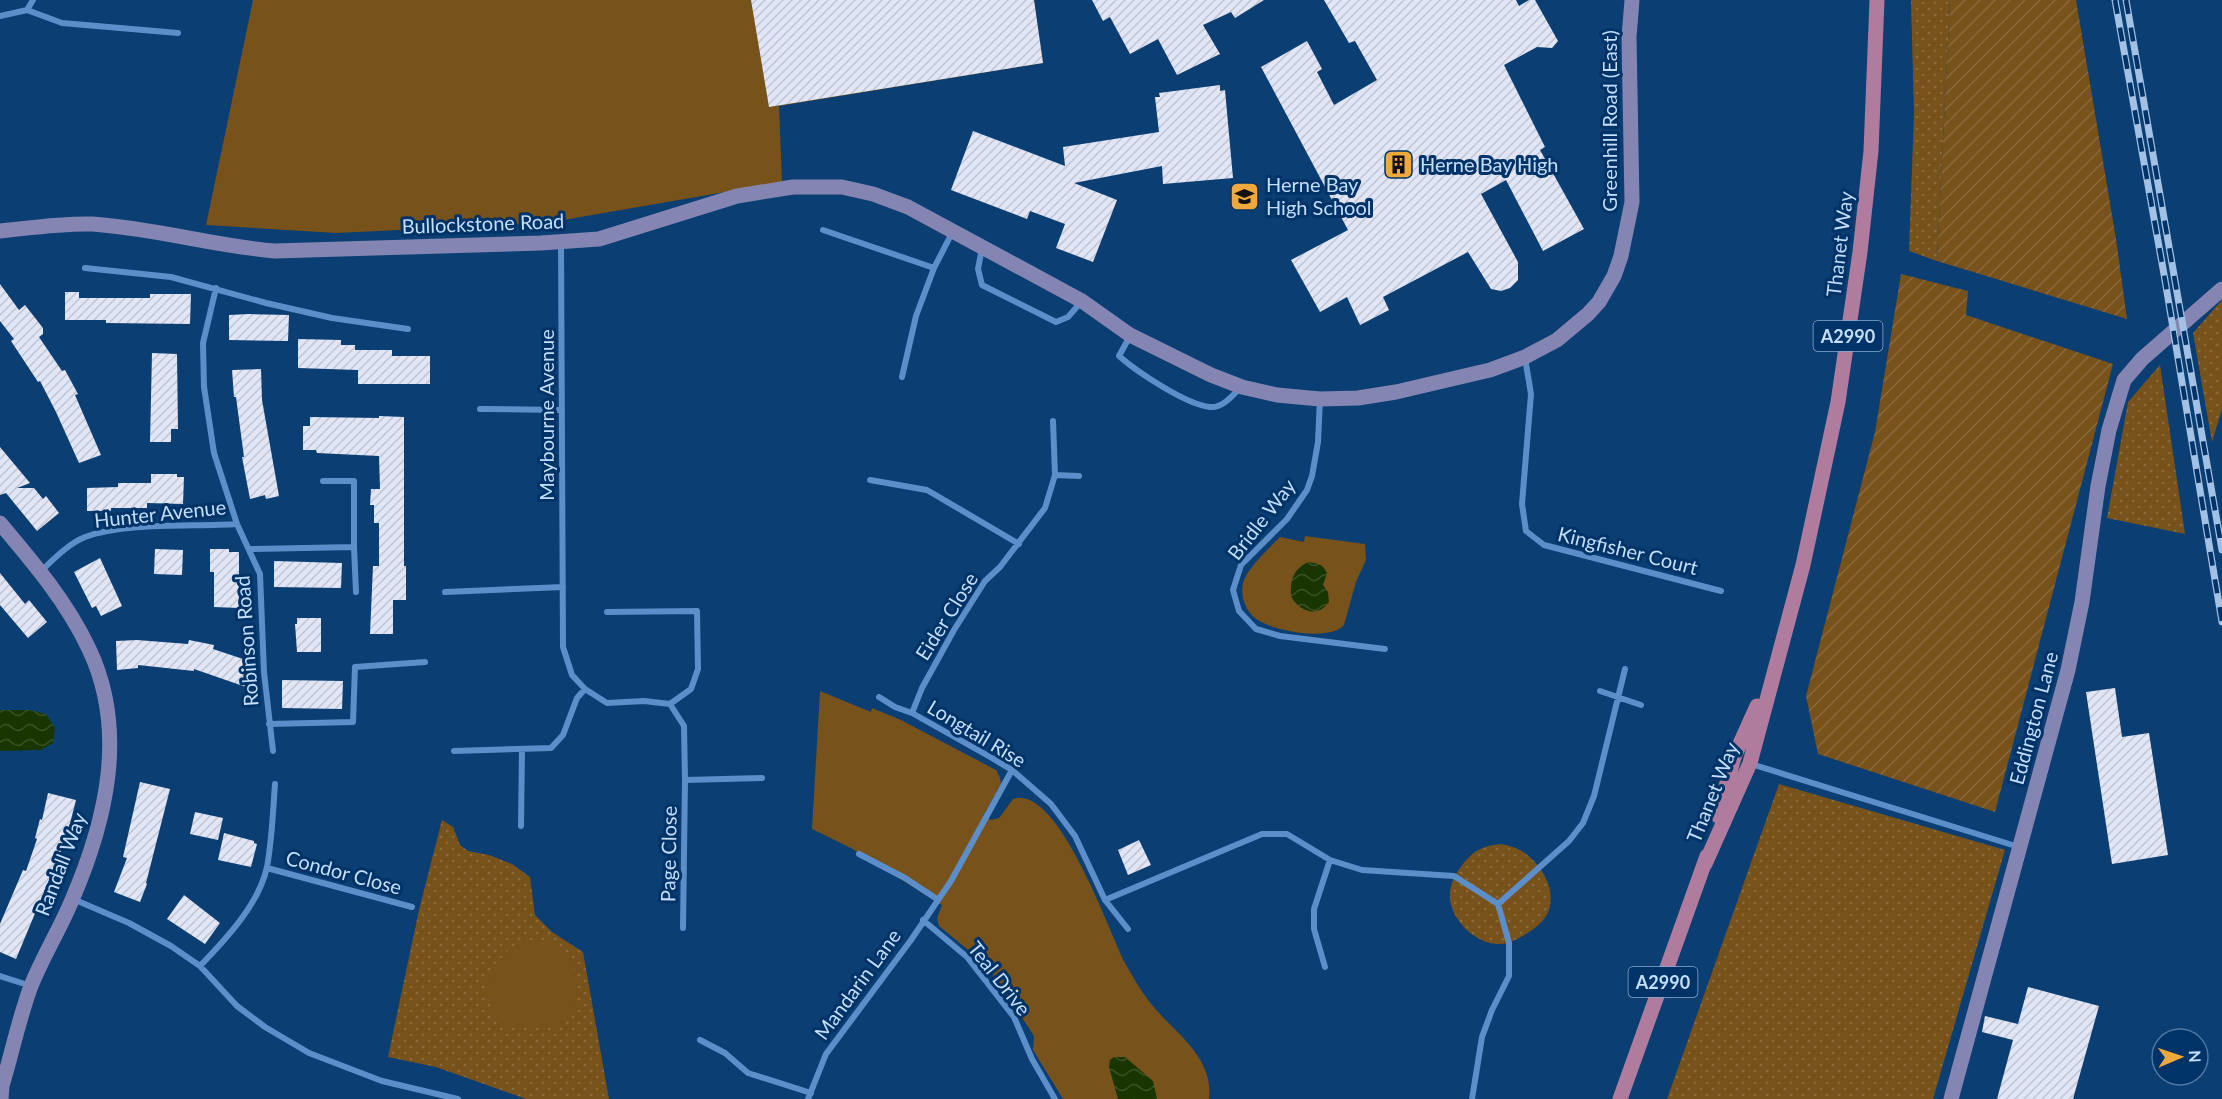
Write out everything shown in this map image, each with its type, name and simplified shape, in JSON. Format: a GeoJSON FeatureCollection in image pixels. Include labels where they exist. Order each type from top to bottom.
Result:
{"type":"FeatureCollection","features":[{"type":"Feature","properties":{"kind":"main road","name":"Thanet Way"},"geometry":{"type":"LineString","coordinates":[[1620,1099],[1705,864],[1750,763],[1774,666],[1803,565],[1838,402],[1850,323],[1871,151],[1877,0]]}},
{"type":"Feature","properties":{"kind":"main road","name":"Thanet Way"},"geometry":{"type":"LineString","coordinates":[[1705,864],[1734,757],[1774,666]]}},
{"type":"Feature","properties":{"kind":"street"},"geometry":{"type":"LineString","coordinates":[[27,10],[33,0]]}},
{"type":"Feature","properties":{"kind":"street","name":"Greenhill Road (East)"},"geometry":{"type":"LineString","coordinates":[[1614,276],[1625,245],[1632,202],[1629,37],[1632,0]]}},
{"type":"Feature","properties":{"kind":"street"},"geometry":{"type":"LineString","coordinates":[[0,16],[27,10],[62,23],[178,33]]}},
{"type":"Feature","properties":{"kind":"street","name":"Bullockstone Road"},"geometry":{"type":"LineString","coordinates":[[0,231],[91,224],[153,231],[238,248],[275,250],[561,242],[599,239],[737,196],[793,187],[842,187],[873,194],[908,207],[954,230],[1082,301],[1130,335],[1210,375],[1242,387],[1277,395],[1320,399],[1358,398],[1396,392],[1490,370],[1525,357],[1557,340],[1588,314],[1599,302],[1614,276]]}},
{"type":"Feature","properties":{"kind":"street"},"geometry":{"type":"LineString","coordinates":[[823,230],[934,268]]}},
{"type":"Feature","properties":{"kind":"street"},"geometry":{"type":"LineString","coordinates":[[902,377],[916,316],[934,268],[954,230]]}},
{"type":"Feature","properties":{"kind":"street","name":"Maybourne Avenue"},"geometry":{"type":"LineString","coordinates":[[561,242],[563,647],[572,675],[585,689],[607,703],[644,701],[670,704]]}},
{"type":"Feature","properties":{"kind":"street"},"geometry":{"type":"LineString","coordinates":[[982,247],[978,269],[982,285],[1056,322],[1068,317],[1082,301]]}},
{"type":"Feature","properties":{"kind":"street"},"geometry":{"type":"LineString","coordinates":[[85,268],[171,277],[332,318],[408,329]]}},
{"type":"Feature","properties":{"kind":"street","name":"Hunter Avenue"},"geometry":{"type":"LineString","coordinates":[[40,571],[65,549],[83,538],[96,534],[141,528],[237,524],[214,453],[204,387],[203,344],[216,288]]}},
{"type":"Feature","properties":{"kind":"street","name":"Eddington Lane"},"geometry":{"type":"LineString","coordinates":[[1951,1099],[2075,641],[2098,486],[2109,430],[2124,380],[2150,352],[2222,289]]}},
{"type":"Feature","properties":{"kind":"street"},"geometry":{"type":"LineString","coordinates":[[1130,335],[1119,356],[1137,372],[1192,402],[1211,407],[1227,401],[1242,387]]}},
{"type":"Feature","properties":{"kind":"street","name":"Kingfisher Court"},"geometry":{"type":"LineString","coordinates":[[1525,357],[1531,394],[1522,504],[1526,531],[1544,545],[1721,591]]}},
{"type":"Feature","properties":{"kind":"street","name":"Bridle Way"},"geometry":{"type":"LineString","coordinates":[[1320,399],[1318,442],[1307,490],[1287,519],[1241,565],[1233,590],[1239,611],[1256,629],[1301,640],[1385,649]]}},
{"type":"Feature","properties":{"kind":"street"},"geometry":{"type":"LineString","coordinates":[[480,409],[562,410]]}},
{"type":"Feature","properties":{"kind":"street","name":"Eider Close"},"geometry":{"type":"LineString","coordinates":[[912,713],[922,687],[954,630],[986,581],[1019,544],[1045,508],[1055,475],[1053,421]]}},
{"type":"Feature","properties":{"kind":"street"},"geometry":{"type":"LineString","coordinates":[[1055,475],[1079,476]]}},
{"type":"Feature","properties":{"kind":"street"},"geometry":{"type":"LineString","coordinates":[[870,480],[927,490],[1019,544]]}},
{"type":"Feature","properties":{"kind":"street"},"geometry":{"type":"LineString","coordinates":[[323,481],[354,481],[356,592]]}},
{"type":"Feature","properties":{"kind":"street","name":"Randall Way"},"geometry":{"type":"LineString","coordinates":[[0,523],[40,571],[69,613],[90,650],[106,702],[110,738],[109,768],[102,813],[94,844],[72,899],[32,986],[2,1086],[1,1099]]}},
{"type":"Feature","properties":{"kind":"street","name":"Robinson Road"},"geometry":{"type":"LineString","coordinates":[[237,524],[260,574],[269,724],[273,751]]}},
{"type":"Feature","properties":{"kind":"street"},"geometry":{"type":"LineString","coordinates":[[250,549],[354,547]]}},
{"type":"Feature","properties":{"kind":"street"},"geometry":{"type":"LineString","coordinates":[[445,592],[563,587]]}},
{"type":"Feature","properties":{"kind":"street"},"geometry":{"type":"LineString","coordinates":[[607,612],[697,611],[698,669],[691,689],[670,704],[684,726],[685,780],[762,778]]}},
{"type":"Feature","properties":{"kind":"street","name":"Robinson Road"},"geometry":{"type":"LineString","coordinates":[[269,724],[353,722],[355,667],[425,662]]}},
{"type":"Feature","properties":{"kind":"street"},"geometry":{"type":"LineString","coordinates":[[1498,904],[1569,841],[1583,823],[1594,796],[1625,669]]}},
{"type":"Feature","properties":{"kind":"street"},"geometry":{"type":"LineString","coordinates":[[454,751],[551,748],[563,735],[577,698],[585,689]]}},
{"type":"Feature","properties":{"kind":"street"},"geometry":{"type":"LineString","coordinates":[[1600,691],[1641,705]]}},
{"type":"Feature","properties":{"kind":"street","name":"Longtail Rise"},"geometry":{"type":"LineString","coordinates":[[879,697],[895,707],[912,713],[1012,770],[1051,804],[1075,836],[1105,900],[1128,929]]}},
{"type":"Feature","properties":{"kind":"street"},"geometry":{"type":"LineString","coordinates":[[521,826],[522,749]]}},
{"type":"Feature","properties":{"kind":"street"},"geometry":{"type":"LineString","coordinates":[[1750,763],[2020,847]]}},
{"type":"Feature","properties":{"kind":"street","name":"Mandarin Lane"},"geometry":{"type":"LineString","coordinates":[[700,1040],[726,1053],[748,1073],[809,1096],[826,1054],[911,940],[951,881],[1012,770]]}},
{"type":"Feature","properties":{"kind":"street","name":"Page Close"},"geometry":{"type":"LineString","coordinates":[[683,928],[685,780]]}},
{"type":"Feature","properties":{"kind":"street","name":"Condor Close"},"geometry":{"type":"LineString","coordinates":[[200,966],[239,920],[255,896],[267,868],[275,784]]}},
{"type":"Feature","properties":{"kind":"street"},"geometry":{"type":"LineString","coordinates":[[1105,900],[1262,834],[1287,834],[1330,860],[1362,870],[1454,876],[1498,904],[1509,943],[1509,976],[1482,1036],[1472,1099]]}},
{"type":"Feature","properties":{"kind":"street"},"geometry":{"type":"LineString","coordinates":[[859,854],[937,899]]}},
{"type":"Feature","properties":{"kind":"street"},"geometry":{"type":"LineString","coordinates":[[1325,967],[1314,929],[1314,909],[1330,860]]}},
{"type":"Feature","properties":{"kind":"street","name":"Condor Close"},"geometry":{"type":"LineString","coordinates":[[267,868],[412,907]]}},
{"type":"Feature","properties":{"kind":"street"},"geometry":{"type":"LineString","coordinates":[[72,899],[129,923],[171,946],[200,966],[237,1006],[265,1027],[309,1053],[382,1081],[434,1096],[458,1099]]}},
{"type":"Feature","properties":{"kind":"street","name":"Teal Drive"},"geometry":{"type":"LineString","coordinates":[[923,920],[967,957],[1014,1017],[1032,1059],[1055,1099]]}},
{"type":"Feature","properties":{"kind":"street"},"geometry":{"type":"LineString","coordinates":[[0,976],[32,986]]}},
{"type":"Feature","properties":{"kind":"shaded area"},"geometry":{"type":"Polygon","coordinates":[[[253,0],[1034,0],[1043,63],[779,106],[782,182],[546,223],[336,233],[206,225],[253,0]]]}},
{"type":"Feature","properties":{"kind":"shaded area"},"geometry":{"type":"Polygon","coordinates":[[[1911,0],[1950,0],[1937,261],[1909,251],[1914,114],[1911,0]]]}},
{"type":"Feature","properties":{"kind":"shaded area"},"geometry":{"type":"Polygon","coordinates":[[[1950,0],[2076,0],[2127,319],[1937,261],[1950,0]]]}},
{"type":"Feature","properties":{"kind":"shaded area"},"geometry":{"type":"Polygon","coordinates":[[[1901,274],[1968,291],[1966,315],[2113,364],[1995,812],[1818,754],[1806,696],[1875,432],[1901,274]]]}},
{"type":"Feature","properties":{"kind":"shaded area"},"geometry":{"type":"Polygon","coordinates":[[[2222,300],[2222,409],[2212,442],[2193,333],[2222,300]]]}},
{"type":"Feature","properties":{"kind":"shaded area"},"geometry":{"type":"Polygon","coordinates":[[[2160,365],[2185,534],[2107,518],[2128,402],[2160,365]]]}},
{"type":"Feature","properties":{"kind":"shaded area"},"geometry":{"type":"Polygon","coordinates":[[[1305,536],[1365,544],[1366,560],[1356,582],[1344,625],[1337,630],[1314,634],[1274,627],[1255,618],[1248,611],[1244,601],[1242,590],[1250,569],[1280,537],[1304,542],[1305,536]]]}},
{"type":"Feature","properties":{"kind":"shaded area"},"geometry":{"type":"Polygon","coordinates":[[[820,691],[871,712],[872,708],[901,720],[996,770],[1001,784],[983,816],[991,820],[999,818],[1013,799],[1030,800],[1047,814],[1064,836],[1080,863],[1125,963],[1138,985],[1152,1005],[1199,1058],[1209,1084],[1209,1099],[1063,1099],[1033,1050],[1034,1036],[997,979],[972,953],[939,926],[937,918],[942,905],[851,848],[812,829],[820,691]]]}},
{"type":"Feature","properties":{"kind":"shaded area"},"geometry":{"type":"Polygon","coordinates":[[[1779,784],[2005,850],[1933,1099],[1667,1099],[1779,784]]]}},
{"type":"Feature","properties":{"kind":"shaded area"},"geometry":{"type":"Polygon","coordinates":[[[442,820],[453,827],[460,845],[468,851],[489,855],[512,864],[530,877],[535,915],[552,932],[583,952],[609,1099],[526,1099],[436,1067],[388,1057],[419,910],[442,820]]]}},
{"type":"Feature","properties":{"kind":"shaded area"},"geometry":{"type":"Polygon","coordinates":[[[1501,844],[1520,850],[1534,861],[1546,879],[1551,899],[1544,919],[1536,927],[1513,941],[1499,944],[1481,939],[1464,928],[1453,911],[1450,893],[1456,874],[1471,855],[1489,846],[1501,844]]]}},
{"type":"Feature","properties":{"kind":"shaded area"},"geometry":{"type":"Polygon","coordinates":[[[547,940],[565,953],[572,962],[577,994],[576,1004],[572,1011],[560,1022],[542,1027],[514,1027],[493,1017],[486,988],[490,971],[509,949],[528,941],[547,940]]]}},
{"type":"Feature","properties":{"kind":"water"},"geometry":{"type":"Polygon","coordinates":[[[1308,562],[1319,564],[1327,573],[1323,585],[1328,592],[1329,602],[1320,610],[1304,609],[1294,602],[1291,596],[1291,585],[1296,572],[1308,562]]]}},
{"type":"Feature","properties":{"kind":"water"},"geometry":{"type":"Polygon","coordinates":[[[0,710],[30,710],[46,714],[55,728],[53,743],[41,750],[0,751],[0,710]]]}},
{"type":"Feature","properties":{"kind":"water"},"geometry":{"type":"Polygon","coordinates":[[[1114,1057],[1125,1057],[1153,1081],[1157,1099],[1118,1099],[1109,1067],[1110,1060],[1114,1057]]]}},
{"type":"Feature","properties":{"kind":"building"},"geometry":{"type":"Polygon","coordinates":[[[751,0],[1034,0],[1043,63],[769,107],[751,0]]]}},
{"type":"Feature","properties":{"kind":"building"},"geometry":{"type":"Polygon","coordinates":[[[1092,0],[1264,0],[1235,18],[1231,12],[1203,25],[1220,54],[1177,75],[1158,39],[1130,54],[1110,17],[1103,21],[1092,0]]]}},
{"type":"Feature","properties":{"kind":"building","name":"Herne Bay High"},"geometry":{"type":"Polygon","coordinates":[[[1324,0],[1516,0],[1519,6],[1529,0],[1535,0],[1558,41],[1552,48],[1537,47],[1504,65],[1545,147],[1540,150],[1584,229],[1543,251],[1506,180],[1481,194],[1518,262],[1518,280],[1510,288],[1501,291],[1491,289],[1468,252],[1383,297],[1389,310],[1360,325],[1347,297],[1320,312],[1291,260],[1348,230],[1261,67],[1307,41],[1322,69],[1317,72],[1334,105],[1377,80],[1355,41],[1349,43],[1324,0]]]}},
{"type":"Feature","properties":{"kind":"building"},"geometry":{"type":"Polygon","coordinates":[[[1220,85],[1220,91],[1225,90],[1233,178],[1163,184],[1162,166],[1074,183],[1117,200],[1093,262],[1056,248],[1065,224],[1030,211],[1027,219],[951,190],[973,131],[1065,166],[1063,147],[1159,132],[1155,97],[1160,97],[1159,93],[1220,85]]]}},
{"type":"Feature","properties":{"kind":"building"},"geometry":{"type":"Polygon","coordinates":[[[0,284],[19,310],[25,305],[43,328],[43,334],[39,337],[62,371],[65,370],[78,394],[75,395],[101,455],[79,463],[40,381],[38,382],[11,341],[14,339],[0,321],[0,284]]]}},
{"type":"Feature","properties":{"kind":"building"},"geometry":{"type":"Polygon","coordinates":[[[65,292],[79,292],[79,298],[150,298],[150,294],[191,294],[190,324],[65,320],[65,292]]]}},
{"type":"Feature","properties":{"kind":"building"},"geometry":{"type":"Polygon","coordinates":[[[229,315],[289,315],[288,341],[229,340],[229,315]]]}},
{"type":"Feature","properties":{"kind":"building"},"geometry":{"type":"Polygon","coordinates":[[[298,339],[341,340],[341,345],[355,345],[355,350],[392,350],[392,356],[430,356],[430,384],[358,384],[358,370],[298,368],[298,339]]]}},
{"type":"Feature","properties":{"kind":"building"},"geometry":{"type":"Polygon","coordinates":[[[152,353],[177,354],[178,429],[171,429],[171,442],[150,442],[152,353]]]}},
{"type":"Feature","properties":{"kind":"building"},"geometry":{"type":"Polygon","coordinates":[[[261,369],[262,400],[279,496],[266,499],[265,495],[250,499],[242,457],[244,457],[232,370],[261,369]]]}},
{"type":"Feature","properties":{"kind":"building"},"geometry":{"type":"Polygon","coordinates":[[[379,416],[404,417],[406,600],[393,600],[393,634],[370,634],[373,566],[379,566],[379,523],[374,523],[374,505],[370,505],[371,489],[380,489],[379,456],[317,453],[316,450],[303,450],[303,426],[310,426],[310,417],[379,418],[379,416]]]}},
{"type":"Feature","properties":{"kind":"building"},"geometry":{"type":"Polygon","coordinates":[[[0,447],[30,483],[17,488],[34,488],[43,499],[46,496],[59,513],[37,531],[6,493],[0,495],[0,447]]]}},
{"type":"Feature","properties":{"kind":"building"},"geometry":{"type":"Polygon","coordinates":[[[151,474],[177,474],[177,477],[184,477],[183,504],[147,503],[147,508],[87,511],[87,488],[118,487],[118,483],[151,483],[151,474]]]}},
{"type":"Feature","properties":{"kind":"building"},"geometry":{"type":"Polygon","coordinates":[[[155,549],[183,550],[182,575],[154,574],[155,549]]]}},
{"type":"Feature","properties":{"kind":"building"},"geometry":{"type":"Polygon","coordinates":[[[210,549],[229,549],[229,552],[239,552],[239,608],[214,607],[214,572],[210,572],[210,549]]]}},
{"type":"Feature","properties":{"kind":"building"},"geometry":{"type":"Polygon","coordinates":[[[100,558],[122,606],[101,616],[96,606],[92,608],[74,572],[100,558]]]}},
{"type":"Feature","properties":{"kind":"building"},"geometry":{"type":"Polygon","coordinates":[[[274,561],[342,563],[341,588],[274,587],[274,561]]]}},
{"type":"Feature","properties":{"kind":"building"},"geometry":{"type":"Polygon","coordinates":[[[0,573],[25,604],[29,600],[47,622],[28,638],[0,605],[0,573]]]}},
{"type":"Feature","properties":{"kind":"building"},"geometry":{"type":"Polygon","coordinates":[[[297,618],[321,618],[321,652],[297,652],[295,624],[297,624],[297,618]]]}},
{"type":"Feature","properties":{"kind":"building"},"geometry":{"type":"Polygon","coordinates":[[[137,640],[188,644],[189,640],[214,645],[213,649],[255,663],[246,687],[194,669],[194,671],[138,665],[138,668],[117,670],[116,641],[137,640]]]}},
{"type":"Feature","properties":{"kind":"building"},"geometry":{"type":"Polygon","coordinates":[[[282,680],[343,681],[342,709],[282,708],[282,680]]]}},
{"type":"Feature","properties":{"kind":"building"},"geometry":{"type":"Polygon","coordinates":[[[2115,688],[2122,737],[2149,733],[2168,855],[2112,864],[2086,692],[2115,688]]]}},
{"type":"Feature","properties":{"kind":"building"},"geometry":{"type":"Polygon","coordinates":[[[140,782],[170,789],[147,884],[140,902],[114,892],[127,858],[123,857],[140,782]]]}},
{"type":"Feature","properties":{"kind":"building"},"geometry":{"type":"Polygon","coordinates":[[[48,793],[76,800],[66,839],[16,959],[0,952],[0,924],[23,870],[26,871],[37,839],[35,838],[48,793]]]}},
{"type":"Feature","properties":{"kind":"building"},"geometry":{"type":"Polygon","coordinates":[[[195,812],[223,818],[218,840],[190,834],[195,812]]]}},
{"type":"Feature","properties":{"kind":"building"},"geometry":{"type":"Polygon","coordinates":[[[224,833],[254,841],[257,844],[251,867],[218,860],[224,833]]]}},
{"type":"Feature","properties":{"kind":"building"},"geometry":{"type":"Polygon","coordinates":[[[1139,840],[1151,865],[1128,875],[1118,850],[1139,840]]]}},
{"type":"Feature","properties":{"kind":"building"},"geometry":{"type":"Polygon","coordinates":[[[184,895],[220,923],[205,944],[167,919],[184,895]]]}},
{"type":"Feature","properties":{"kind":"building"},"geometry":{"type":"Polygon","coordinates":[[[2028,987],[2099,1006],[2073,1099],[1997,1099],[2013,1040],[1982,1032],[1985,1016],[2018,1024],[2028,987]]]}},
{"type":"Feature","properties":{"kind":"railway"},"geometry":{"type":"LineString","coordinates":[[2115,0],[2165,280],[2222,622]]}},
{"type":"Feature","properties":{"kind":"railway"},"geometry":{"type":"LineString","coordinates":[[2126,0],[2222,550]]}},
{"type":"Feature","properties":{"kind":"place","name":"Herne Bay High"},"geometry":{"type":"Point","coordinates":[1399,164]}},
{"type":"Feature","properties":{"kind":"place","name":"Herne Bay High School"},"geometry":{"type":"Point","coordinates":[1245,196]}}]}
